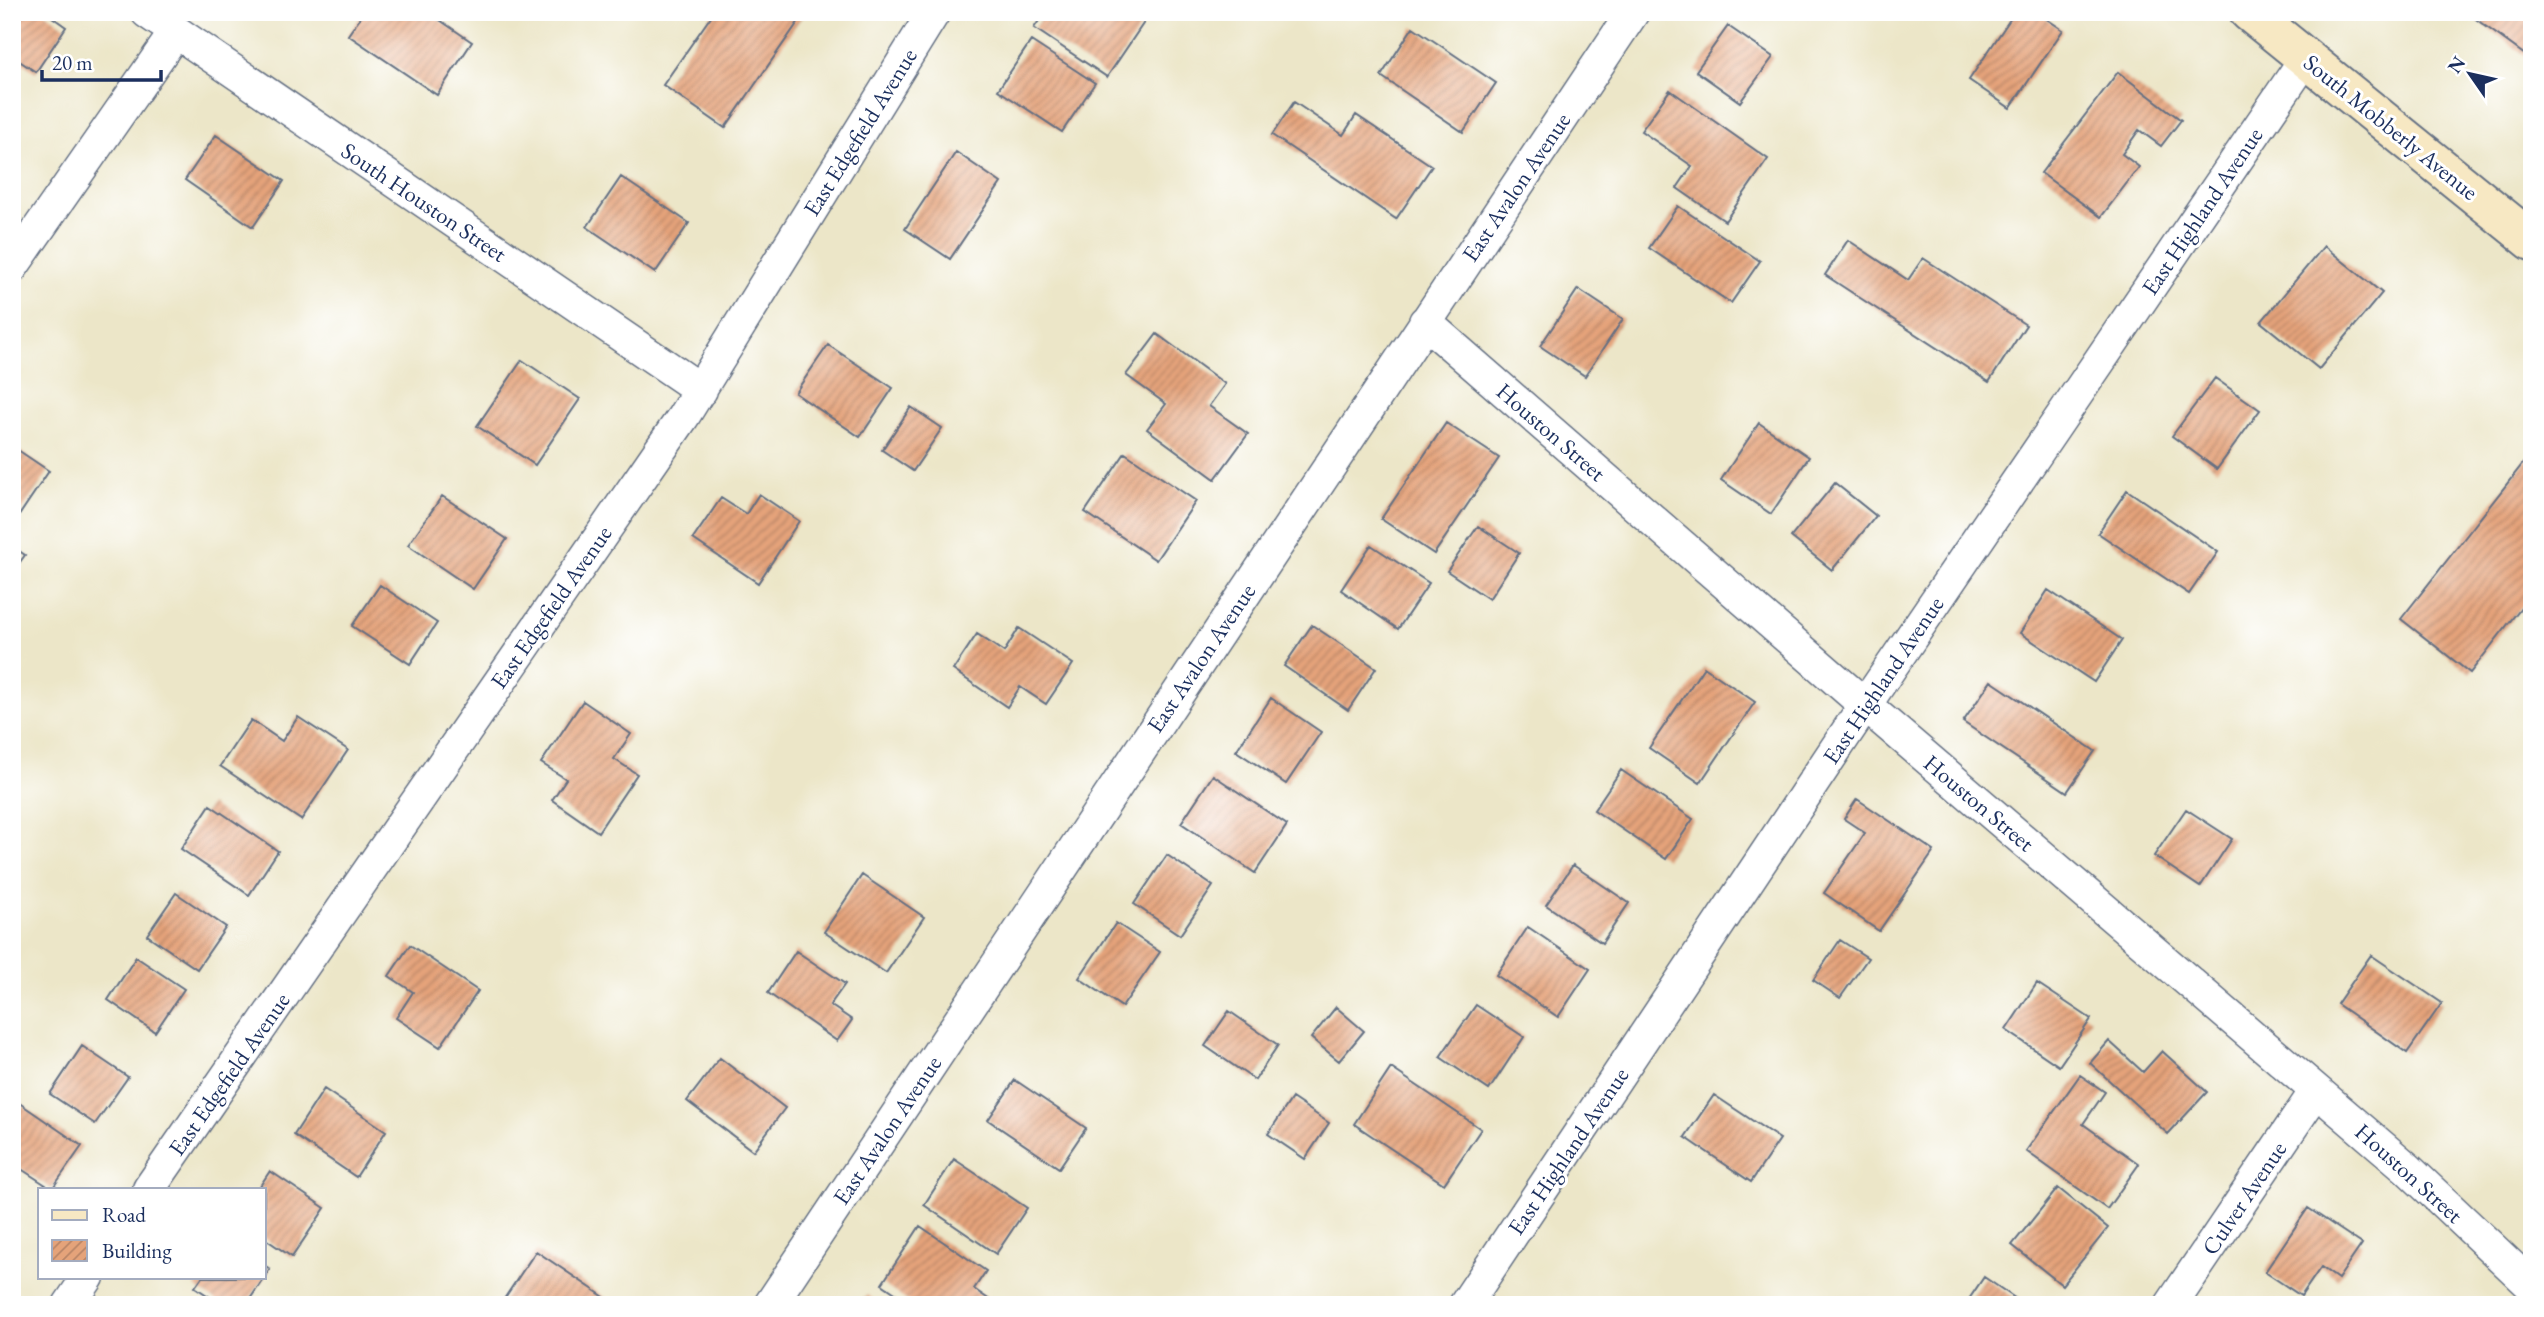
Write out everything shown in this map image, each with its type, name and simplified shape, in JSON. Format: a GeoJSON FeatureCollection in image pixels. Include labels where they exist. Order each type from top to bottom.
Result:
{"type":"FeatureCollection","features":[{"type":"Feature","properties":{"kind":"main road","name":"South Mobberly Avenue"},"geometry":{"type":"LineString","coordinates":[[2249,12],[2532,241]]}},
{"type":"Feature","properties":{"kind":"street","name":"South Houston Street"},"geometry":{"type":"LineString","coordinates":[[147,12],[701,390]]}},
{"type":"Feature","properties":{"kind":"street","name":"East Edgefield Avenue"},"geometry":{"type":"LineString","coordinates":[[150,1188],[701,390],[934,12]]}},
{"type":"Feature","properties":{"kind":"street","name":"East Avalon Avenue"},"geometry":{"type":"LineString","coordinates":[[770,1305],[1633,12]]}},
{"type":"Feature","properties":{"kind":"street"},"geometry":{"type":"LineString","coordinates":[[12,267],[175,33]]}},
{"type":"Feature","properties":{"kind":"street","name":"East Highland Avenue"},"geometry":{"type":"LineString","coordinates":[[1465,1305],[1865,705],[2306,58]]}},
{"type":"Feature","properties":{"kind":"street","name":"Houston Street"},"geometry":{"type":"LineString","coordinates":[[1425,322],[1865,705],[2407,1168],[2532,1286]]}},
{"type":"Feature","properties":{"kind":"street","name":"Culver Avenue"},"geometry":{"type":"LineString","coordinates":[[2171,1305],[2316,1091]]}},
{"type":"Feature","properties":{"kind":"street"},"geometry":{"type":"LineString","coordinates":[[69,1305],[87,1278]]}},
{"type":"Feature","properties":{"kind":"building"},"geometry":{"type":"Polygon","coordinates":[[[12,12],[45,12],[66,27],[36,72],[12,56],[12,12]]]}},
{"type":"Feature","properties":{"kind":"building"},"geometry":{"type":"Polygon","coordinates":[[[364,12],[428,12],[472,42],[437,95],[348,35],[364,12]]]}},
{"type":"Feature","properties":{"kind":"building"},"geometry":{"type":"Polygon","coordinates":[[[714,12],[798,12],[803,15],[725,128],[663,85],[714,12]]]}},
{"type":"Feature","properties":{"kind":"building"},"geometry":{"type":"Polygon","coordinates":[[[1045,12],[1151,12],[1107,77],[1034,28],[1045,12]]]}},
{"type":"Feature","properties":{"kind":"building"},"geometry":{"type":"Polygon","coordinates":[[[2015,12],[2036,12],[2063,30],[2010,108],[1969,80],[2015,12]]]}},
{"type":"Feature","properties":{"kind":"building"},"geometry":{"type":"Polygon","coordinates":[[[2476,12],[2532,12],[2532,60],[2473,17],[2476,12]]]}},
{"type":"Feature","properties":{"kind":"building"},"geometry":{"type":"Polygon","coordinates":[[[1728,26],[1773,57],[1740,102],[1696,71],[1728,26]]]}},
{"type":"Feature","properties":{"kind":"building"},"geometry":{"type":"Polygon","coordinates":[[[1413,27],[1496,83],[1463,132],[1381,76],[1413,27]]]}},
{"type":"Feature","properties":{"kind":"building"},"geometry":{"type":"Polygon","coordinates":[[[1031,41],[1095,83],[1062,132],[998,90],[1031,41]]]}},
{"type":"Feature","properties":{"kind":"building"},"geometry":{"type":"Polygon","coordinates":[[[2118,72],[2181,120],[2161,146],[2139,130],[2122,154],[2139,167],[2101,217],[2041,173],[2118,72]]]}},
{"type":"Feature","properties":{"kind":"building"},"geometry":{"type":"Polygon","coordinates":[[[1670,90],[1768,159],[1725,221],[1677,188],[1692,166],[1641,131],[1670,90]]]}},
{"type":"Feature","properties":{"kind":"building"},"geometry":{"type":"Polygon","coordinates":[[[1294,102],[1343,135],[1356,115],[1432,166],[1396,219],[1272,135],[1294,102]]]}},
{"type":"Feature","properties":{"kind":"building"},"geometry":{"type":"Polygon","coordinates":[[[216,135],[284,181],[253,227],[185,180],[216,135]]]}},
{"type":"Feature","properties":{"kind":"building"},"geometry":{"type":"Polygon","coordinates":[[[956,152],[1001,183],[950,259],[905,229],[956,152]]]}},
{"type":"Feature","properties":{"kind":"building"},"geometry":{"type":"Polygon","coordinates":[[[621,177],[689,223],[655,273],[587,227],[621,177]]]}},
{"type":"Feature","properties":{"kind":"building"},"geometry":{"type":"Polygon","coordinates":[[[1678,206],[1760,261],[1731,303],[1649,248],[1678,206]]]}},
{"type":"Feature","properties":{"kind":"building"},"geometry":{"type":"Polygon","coordinates":[[[1848,240],[1908,280],[1923,258],[2026,325],[1989,382],[1825,275],[1848,240]]]}},
{"type":"Feature","properties":{"kind":"building"},"geometry":{"type":"Polygon","coordinates":[[[2324,246],[2382,293],[2319,369],[2261,322],[2324,246]]]}},
{"type":"Feature","properties":{"kind":"building"},"geometry":{"type":"Polygon","coordinates":[[[1578,289],[1623,319],[1585,376],[1540,346],[1578,289]]]}},
{"type":"Feature","properties":{"kind":"building"},"geometry":{"type":"Polygon","coordinates":[[[1157,334],[1225,384],[1209,406],[1248,434],[1215,479],[1147,429],[1166,404],[1126,375],[1157,334]]]}},
{"type":"Feature","properties":{"kind":"building"},"geometry":{"type":"Polygon","coordinates":[[[828,345],[893,388],[860,437],[795,393],[828,345]]]}},
{"type":"Feature","properties":{"kind":"building"},"geometry":{"type":"Polygon","coordinates":[[[522,360],[580,399],[535,465],[477,426],[522,360]]]}},
{"type":"Feature","properties":{"kind":"building"},"geometry":{"type":"Polygon","coordinates":[[[2215,378],[2260,410],[2217,469],[2172,436],[2215,378]]]}},
{"type":"Feature","properties":{"kind":"building"},"geometry":{"type":"Polygon","coordinates":[[[911,407],[942,428],[913,471],[882,450],[911,407]]]}},
{"type":"Feature","properties":{"kind":"building"},"geometry":{"type":"Polygon","coordinates":[[[1446,423],[1499,458],[1434,554],[1381,519],[1446,423]]]}},
{"type":"Feature","properties":{"kind":"building"},"geometry":{"type":"Polygon","coordinates":[[[1759,423],[1809,457],[1771,514],[1721,480],[1759,423]]]}},
{"type":"Feature","properties":{"kind":"building"},"geometry":{"type":"Polygon","coordinates":[[[12,446],[49,471],[18,517],[12,513],[12,446]]]}},
{"type":"Feature","properties":{"kind":"building"},"geometry":{"type":"Polygon","coordinates":[[[2532,452],[2532,593],[2470,673],[2401,619],[2532,452]]]}},
{"type":"Feature","properties":{"kind":"building"},"geometry":{"type":"Polygon","coordinates":[[[1125,453],[1196,501],[1156,560],[1085,512],[1125,453]]]}},
{"type":"Feature","properties":{"kind":"building"},"geometry":{"type":"Polygon","coordinates":[[[1835,483],[1876,516],[1832,570],[1791,537],[1835,483]]]}},
{"type":"Feature","properties":{"kind":"building"},"geometry":{"type":"Polygon","coordinates":[[[2127,490],[2218,552],[2189,594],[2098,533],[2127,490]]]}},
{"type":"Feature","properties":{"kind":"building"},"geometry":{"type":"Polygon","coordinates":[[[759,494],[799,521],[758,583],[693,539],[721,498],[746,514],[759,494]]]}},
{"type":"Feature","properties":{"kind":"building"},"geometry":{"type":"Polygon","coordinates":[[[442,496],[507,539],[473,589],[408,545],[442,496]]]}},
{"type":"Feature","properties":{"kind":"building"},"geometry":{"type":"Polygon","coordinates":[[[1478,526],[1519,553],[1489,599],[1447,571],[1478,526]]]}},
{"type":"Feature","properties":{"kind":"building"},"geometry":{"type":"Polygon","coordinates":[[[1371,545],[1429,583],[1398,629],[1341,590],[1371,545]]]}},
{"type":"Feature","properties":{"kind":"building"},"geometry":{"type":"Polygon","coordinates":[[[12,546],[25,555],[12,573],[12,546]]]}},
{"type":"Feature","properties":{"kind":"building"},"geometry":{"type":"Polygon","coordinates":[[[380,585],[437,623],[410,664],[352,626],[380,585]]]}},
{"type":"Feature","properties":{"kind":"building"},"geometry":{"type":"Polygon","coordinates":[[[2048,590],[2122,640],[2094,682],[2020,633],[2048,590]]]}},
{"type":"Feature","properties":{"kind":"building"},"geometry":{"type":"Polygon","coordinates":[[[1312,625],[1376,668],[1348,710],[1284,666],[1312,625]]]}},
{"type":"Feature","properties":{"kind":"building"},"geometry":{"type":"Polygon","coordinates":[[[1019,628],[1073,664],[1046,704],[1020,687],[1007,707],[953,670],[977,634],[1004,652],[1019,628]]]}},
{"type":"Feature","properties":{"kind":"building"},"geometry":{"type":"Polygon","coordinates":[[[1704,667],[1755,702],[1700,783],[1649,748],[1704,667]]]}},
{"type":"Feature","properties":{"kind":"building"},"geometry":{"type":"Polygon","coordinates":[[[1991,681],[2095,751],[2067,792],[1963,722],[1991,681]]]}},
{"type":"Feature","properties":{"kind":"building"},"geometry":{"type":"Polygon","coordinates":[[[1271,698],[1321,732],[1286,784],[1236,751],[1271,698]]]}},
{"type":"Feature","properties":{"kind":"building"},"geometry":{"type":"Polygon","coordinates":[[[583,701],[631,734],[614,759],[637,774],[598,832],[552,800],[566,779],[541,763],[583,701]]]}},
{"type":"Feature","properties":{"kind":"building"},"geometry":{"type":"Polygon","coordinates":[[[298,717],[348,750],[301,820],[220,766],[251,720],[282,741],[298,717]]]}},
{"type":"Feature","properties":{"kind":"building"},"geometry":{"type":"Polygon","coordinates":[[[1621,770],[1693,819],[1666,859],[1594,810],[1621,770]]]}},
{"type":"Feature","properties":{"kind":"building"},"geometry":{"type":"Polygon","coordinates":[[[1213,775],[1287,825],[1255,873],[1181,823],[1213,775]]]}},
{"type":"Feature","properties":{"kind":"building"},"geometry":{"type":"Polygon","coordinates":[[[1857,799],[1934,851],[1879,931],[1824,893],[1865,833],[1844,819],[1857,799]]]}},
{"type":"Feature","properties":{"kind":"building"},"geometry":{"type":"Polygon","coordinates":[[[210,805],[278,851],[249,895],[181,849],[210,805]]]}},
{"type":"Feature","properties":{"kind":"building"},"geometry":{"type":"Polygon","coordinates":[[[2186,809],[2232,839],[2200,887],[2154,856],[2186,809]]]}},
{"type":"Feature","properties":{"kind":"building"},"geometry":{"type":"Polygon","coordinates":[[[1167,855],[1213,886],[1180,935],[1134,904],[1167,855]]]}},
{"type":"Feature","properties":{"kind":"building"},"geometry":{"type":"Polygon","coordinates":[[[1573,865],[1629,903],[1602,943],[1546,905],[1573,865]]]}},
{"type":"Feature","properties":{"kind":"building"},"geometry":{"type":"Polygon","coordinates":[[[862,875],[924,917],[886,973],[824,932],[862,875]]]}},
{"type":"Feature","properties":{"kind":"building"},"geometry":{"type":"Polygon","coordinates":[[[176,893],[226,927],[197,969],[147,935],[176,893]]]}},
{"type":"Feature","properties":{"kind":"building"},"geometry":{"type":"Polygon","coordinates":[[[1116,923],[1160,952],[1122,1007],[1079,978],[1116,923]]]}},
{"type":"Feature","properties":{"kind":"building"},"geometry":{"type":"Polygon","coordinates":[[[1528,927],[1590,969],[1558,1017],[1496,975],[1528,927]]]}},
{"type":"Feature","properties":{"kind":"building"},"geometry":{"type":"Polygon","coordinates":[[[1840,940],[1868,958],[1840,998],[1813,980],[1840,940]]]}},
{"type":"Feature","properties":{"kind":"building"},"geometry":{"type":"Polygon","coordinates":[[[410,945],[478,991],[440,1047],[396,1018],[413,992],[389,976],[410,945]]]}},
{"type":"Feature","properties":{"kind":"building"},"geometry":{"type":"Polygon","coordinates":[[[796,951],[845,984],[830,1005],[852,1020],[837,1041],[768,993],[796,951]]]}},
{"type":"Feature","properties":{"kind":"building"},"geometry":{"type":"Polygon","coordinates":[[[2371,955],[2442,1003],[2407,1053],[2337,1004],[2371,955]]]}},
{"type":"Feature","properties":{"kind":"building"},"geometry":{"type":"Polygon","coordinates":[[[136,957],[184,989],[155,1032],[108,1000],[136,957]]]}},
{"type":"Feature","properties":{"kind":"building"},"geometry":{"type":"Polygon","coordinates":[[[2037,983],[2091,1019],[2059,1066],[2006,1030],[2037,983]]]}},
{"type":"Feature","properties":{"kind":"building"},"geometry":{"type":"Polygon","coordinates":[[[1476,1005],[1524,1037],[1489,1090],[1440,1057],[1476,1005]]]}},
{"type":"Feature","properties":{"kind":"building"},"geometry":{"type":"Polygon","coordinates":[[[1336,1007],[1364,1031],[1339,1061],[1311,1038],[1336,1007]]]}},
{"type":"Feature","properties":{"kind":"building"},"geometry":{"type":"Polygon","coordinates":[[[1229,1011],[1278,1045],[1255,1080],[1205,1046],[1229,1011]]]}},
{"type":"Feature","properties":{"kind":"building"},"geometry":{"type":"Polygon","coordinates":[[[2109,1041],[2143,1072],[2162,1051],[2207,1092],[2168,1134],[2090,1063],[2109,1041]]]}},
{"type":"Feature","properties":{"kind":"building"},"geometry":{"type":"Polygon","coordinates":[[[82,1046],[128,1077],[95,1124],[50,1094],[82,1046]]]}},
{"type":"Feature","properties":{"kind":"building"},"geometry":{"type":"Polygon","coordinates":[[[720,1058],[785,1108],[753,1151],[687,1101],[720,1058]]]}},
{"type":"Feature","properties":{"kind":"building"},"geometry":{"type":"Polygon","coordinates":[[[1391,1068],[1481,1129],[1444,1184],[1354,1124],[1391,1068]]]}},
{"type":"Feature","properties":{"kind":"building"},"geometry":{"type":"Polygon","coordinates":[[[2080,1075],[2105,1092],[2083,1124],[2139,1164],[2107,1209],[2026,1151],[2080,1075]]]}},
{"type":"Feature","properties":{"kind":"building"},"geometry":{"type":"Polygon","coordinates":[[[1015,1080],[1086,1128],[1059,1168],[988,1120],[1015,1080]]]}},
{"type":"Feature","properties":{"kind":"building"},"geometry":{"type":"Polygon","coordinates":[[[324,1089],[386,1131],[356,1177],[294,1135],[324,1089]]]}},
{"type":"Feature","properties":{"kind":"building"},"geometry":{"type":"Polygon","coordinates":[[[1714,1095],[1780,1139],[1751,1182],[1685,1137],[1714,1095]]]}},
{"type":"Feature","properties":{"kind":"building"},"geometry":{"type":"Polygon","coordinates":[[[12,1098],[82,1146],[53,1188],[12,1163],[12,1098]]]}},
{"type":"Feature","properties":{"kind":"building"},"geometry":{"type":"Polygon","coordinates":[[[1292,1098],[1329,1123],[1305,1159],[1268,1134],[1292,1098]]]}},
{"type":"Feature","properties":{"kind":"building"},"geometry":{"type":"Polygon","coordinates":[[[954,1159],[1027,1208],[996,1254],[924,1205],[954,1159]]]}},
{"type":"Feature","properties":{"kind":"building"},"geometry":{"type":"Polygon","coordinates":[[[270,1171],[325,1208],[292,1257],[266,1239],[266,1188],[259,1188],[270,1171]]]}},
{"type":"Feature","properties":{"kind":"building"},"geometry":{"type":"Polygon","coordinates":[[[2058,1188],[2108,1228],[2062,1285],[2012,1245],[2058,1188]]]}},
{"type":"Feature","properties":{"kind":"building"},"geometry":{"type":"Polygon","coordinates":[[[2308,1208],[2362,1244],[2338,1279],[2321,1267],[2301,1296],[2265,1272],[2308,1208]]]}},
{"type":"Feature","properties":{"kind":"building"},"geometry":{"type":"Polygon","coordinates":[[[920,1226],[986,1271],[974,1289],[997,1305],[913,1305],[882,1284],[920,1226]]]}},
{"type":"Feature","properties":{"kind":"building"},"geometry":{"type":"Polygon","coordinates":[[[536,1251],[616,1305],[500,1305],[536,1251]]]}},
{"type":"Feature","properties":{"kind":"building"},"geometry":{"type":"Polygon","coordinates":[[[1984,1277],[2025,1305],[1965,1305],[1984,1277]]]}},
{"type":"Feature","properties":{"kind":"building"},"geometry":{"type":"Polygon","coordinates":[[[201,1278],[264,1278],[246,1305],[222,1305],[195,1287],[201,1278]]]}},
{"type":"Feature","properties":{"kind":"building"},"geometry":{"type":"Polygon","coordinates":[[[867,1295],[882,1305],[860,1305],[867,1295]]]}}]}
